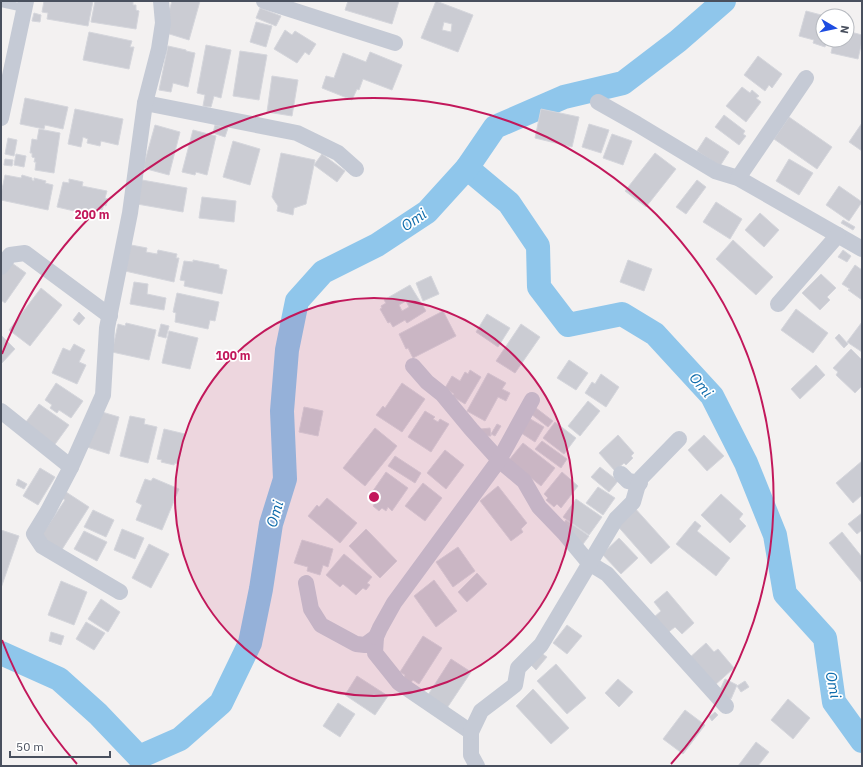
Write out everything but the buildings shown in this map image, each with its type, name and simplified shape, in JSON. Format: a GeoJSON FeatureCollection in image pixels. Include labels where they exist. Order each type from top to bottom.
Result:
{"type":"FeatureCollection","features":[{"type":"Feature","properties":{"kind":"street"},"geometry":{"type":"LineString","coordinates":[[120,592],[42,546],[34,534],[48,511],[71,466],[103,395],[107,328],[130,213],[145,103],[159,49],[163,23],[161,1]]}},
{"type":"Feature","properties":{"kind":"street"},"geometry":{"type":"LineString","coordinates":[[272,2],[395,43]]}},
{"type":"Feature","properties":{"kind":"street"},"geometry":{"type":"LineString","coordinates":[[1,118],[25,5]]}},
{"type":"Feature","properties":{"kind":"street"},"geometry":{"type":"LineString","coordinates":[[738,178],[806,78]]}},
{"type":"Feature","properties":{"kind":"street"},"geometry":{"type":"LineString","coordinates":[[598,102],[715,171],[738,178],[838,236],[861,245]]}},
{"type":"Feature","properties":{"kind":"street"},"geometry":{"type":"LineString","coordinates":[[145,103],[297,133],[338,153],[356,169]]}},
{"type":"Feature","properties":{"kind":"street"},"geometry":{"type":"LineString","coordinates":[[778,304],[838,236]]}},
{"type":"Feature","properties":{"kind":"street"},"geometry":{"type":"LineString","coordinates":[[1,266],[10,255],[25,252],[110,316]]}},
{"type":"Feature","properties":{"kind":"street"},"geometry":{"type":"LineString","coordinates":[[414,366],[427,382],[442,394],[471,430],[499,460],[524,481],[539,507],[564,533],[589,563],[607,574],[726,706]]}},
{"type":"Feature","properties":{"kind":"street"},"geometry":{"type":"LineString","coordinates":[[472,732],[399,683],[374,652],[376,637],[394,603],[499,460],[532,400]]}},
{"type":"Feature","properties":{"kind":"street"},"geometry":{"type":"LineString","coordinates":[[1,411],[71,466]]}},
{"type":"Feature","properties":{"kind":"street"},"geometry":{"type":"LineString","coordinates":[[471,762],[472,732],[481,711],[515,685],[518,668],[541,645],[616,518],[633,502],[641,478],[678,439]]}},
{"type":"Feature","properties":{"kind":"street"},"geometry":{"type":"LineString","coordinates":[[621,474],[628,481],[640,483]]}},
{"type":"Feature","properties":{"kind":"street"},"geometry":{"type":"LineString","coordinates":[[306,583],[311,609],[321,625],[356,644],[365,645],[376,637]]}},
{"type":"Feature","properties":{"kind":"lane"},"geometry":{"type":"LineString","coordinates":[[1,3],[25,5]]}},
{"type":"Feature","properties":{"kind":"waterway","name":"Omi"},"geometry":{"type":"LineString","coordinates":[[1,653],[59,679],[98,714],[139,757],[180,739],[221,703],[250,643],[261,589],[271,524],[285,479],[282,411],[287,350],[297,301],[323,272],[377,245],[427,212],[467,168],[495,127],[564,97],[623,83],[678,41],[724,1]]}},
{"type":"Feature","properties":{"kind":"waterway","name":"Omi"},"geometry":{"type":"LineString","coordinates":[[467,168],[509,203],[538,246],[539,287],[568,325],[622,314],[655,334],[712,396],[746,463],[775,535],[785,594],[825,638],[834,702],[862,741]]}}]}
